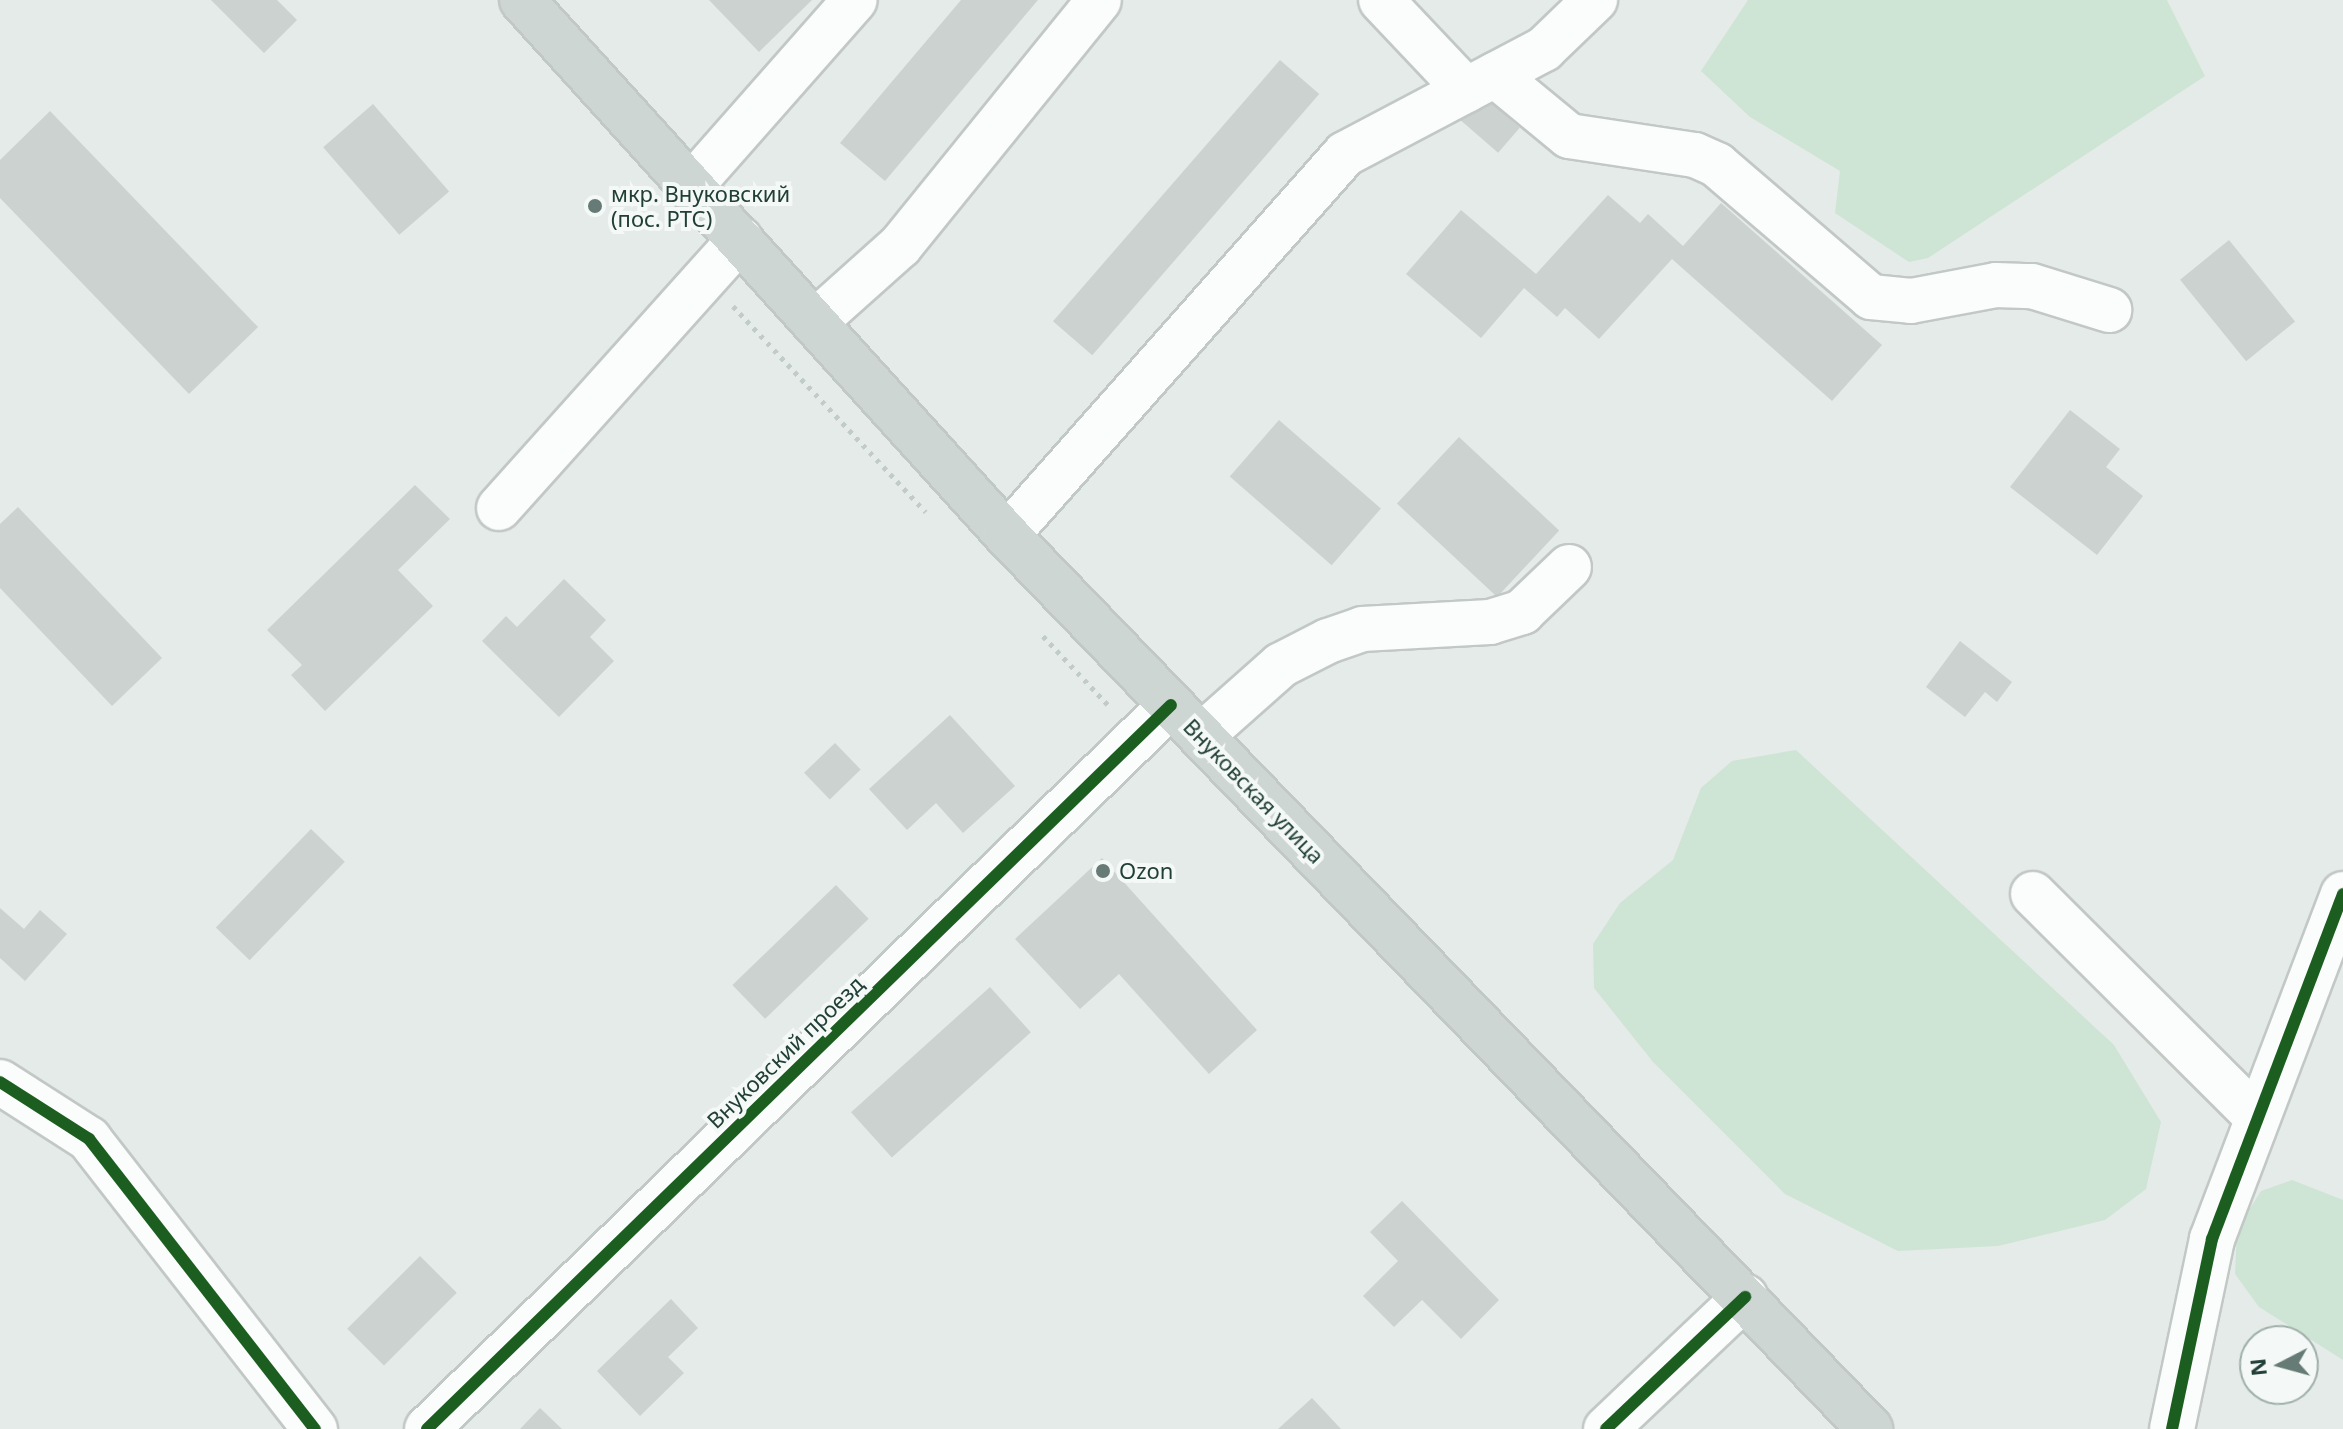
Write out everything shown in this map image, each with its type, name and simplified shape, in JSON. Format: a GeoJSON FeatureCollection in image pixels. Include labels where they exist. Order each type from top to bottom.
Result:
{"type":"FeatureCollection","features":[{"type":"Feature","properties":{"kind":"main road","name":"Внуковская улица"},"geometry":{"type":"LineString","coordinates":[[522,0],[1007,535],[1870,1429]]}},
{"type":"Feature","properties":{"kind":"street"},"geometry":{"type":"LineString","coordinates":[[690,187],[855,0]]}},
{"type":"Feature","properties":{"kind":"street"},"geometry":{"type":"LineString","coordinates":[[816,321],[900,246],[1099,0]]}},
{"type":"Feature","properties":{"kind":"street"},"geometry":{"type":"LineString","coordinates":[[1381,0],[1481,82],[1569,136],[1695,155],[1717,165],[1871,297],[1911,301],[1996,285],[2032,286],[2109,310]]}},
{"type":"Feature","properties":{"kind":"street"},"geometry":{"type":"LineString","coordinates":[[1007,535],[1345,154],[1544,49],[1584,4]]}},
{"type":"Feature","properties":{"kind":"street"},"geometry":{"type":"LineString","coordinates":[[499,508],[740,239]]}},
{"type":"Feature","properties":{"kind":"street"},"geometry":{"type":"LineString","coordinates":[[1201,736],[1281,665],[1328,641],[1362,629],[1490,622],[1522,612],[1569,567]]}},
{"type":"Feature","properties":{"kind":"street","name":"Внуковский проезд"},"geometry":{"type":"LineString","coordinates":[[427,1429],[1171,705]]}},
{"type":"Feature","properties":{"kind":"street"},"geometry":{"type":"LineString","coordinates":[[2033,894],[2255,1115]]}},
{"type":"Feature","properties":{"kind":"street"},"geometry":{"type":"LineString","coordinates":[[2172,1429],[2212,1239],[2255,1115],[2343,894]]}},
{"type":"Feature","properties":{"kind":"street"},"geometry":{"type":"LineString","coordinates":[[0,1082],[89,1139],[315,1429]]}},
{"type":"Feature","properties":{"kind":"street"},"geometry":{"type":"LineString","coordinates":[[1606,1429],[1745,1297]]}},
{"type":"Feature","properties":{"kind":"green space"},"geometry":{"type":"Polygon","coordinates":[[[1748,0],[2167,0],[2205,76],[1928,258],[1909,262],[1835,213],[1840,171],[1750,117],[1701,71],[1748,0]]]}},
{"type":"Feature","properties":{"kind":"green space"},"geometry":{"type":"Polygon","coordinates":[[[1796,750],[2114,1045],[2161,1122],[2146,1189],[2105,1220],[1998,1246],[1898,1251],[1785,1194],[1653,1062],[1594,988],[1593,944],[1620,903],[1673,860],[1701,788],[1732,761],[1796,750]]]}},
{"type":"Feature","properties":{"kind":"green space"},"geometry":{"type":"Polygon","coordinates":[[[2292,1180],[2343,1200],[2343,1360],[2319,1345],[2319,1325],[2288,1325],[2259,1307],[2235,1274],[2237,1229],[2261,1191],[2292,1180]]]}},
{"type":"Feature","properties":{"kind":"building"},"geometry":{"type":"Polygon","coordinates":[[[211,0],[277,0],[297,20],[264,53],[211,0]]]}},
{"type":"Feature","properties":{"kind":"building"},"geometry":{"type":"Polygon","coordinates":[[[709,0],[812,0],[759,52],[709,0]]]}},
{"type":"Feature","properties":{"kind":"building"},"geometry":{"type":"Polygon","coordinates":[[[961,0],[1038,0],[885,181],[840,143],[961,0]]]}},
{"type":"Feature","properties":{"kind":"building"},"geometry":{"type":"Polygon","coordinates":[[[1280,60],[1319,94],[1092,355],[1053,321],[1280,60]]]}},
{"type":"Feature","properties":{"kind":"building"},"geometry":{"type":"Polygon","coordinates":[[[1482,95],[1520,128],[1498,153],[1460,120],[1482,95]]]}},
{"type":"Feature","properties":{"kind":"building"},"geometry":{"type":"Polygon","coordinates":[[[373,104],[449,192],[399,235],[323,147],[373,104]]]}},
{"type":"Feature","properties":{"kind":"building"},"geometry":{"type":"Polygon","coordinates":[[[50,111],[258,327],[189,394],[0,198],[0,160],[50,111]]]}},
{"type":"Feature","properties":{"kind":"building"},"geometry":{"type":"Polygon","coordinates":[[[1608,195],[1640,223],[1648,214],[1683,246],[1721,203],[1882,345],[1832,401],[1672,259],[1599,339],[1565,308],[1557,317],[1524,288],[1481,338],[1406,274],[1461,210],[1536,274],[1608,195]]]}},
{"type":"Feature","properties":{"kind":"building"},"geometry":{"type":"Polygon","coordinates":[[[2229,240],[2295,322],[2246,361],[2180,280],[2229,240]]]}},
{"type":"Feature","properties":{"kind":"building"},"geometry":{"type":"Polygon","coordinates":[[[2070,410],[2120,449],[2106,467],[2143,496],[2097,555],[2010,487],[2070,410]]]}},
{"type":"Feature","properties":{"kind":"building"},"geometry":{"type":"Polygon","coordinates":[[[1279,420],[1381,509],[1332,565],[1230,477],[1279,420]]]}},
{"type":"Feature","properties":{"kind":"building"},"geometry":{"type":"Polygon","coordinates":[[[1459,437],[1559,530],[1497,597],[1397,504],[1459,437]]]}},
{"type":"Feature","properties":{"kind":"building"},"geometry":{"type":"Polygon","coordinates":[[[415,485],[450,519],[398,570],[433,606],[325,711],[291,675],[302,665],[267,630],[415,485]]]}},
{"type":"Feature","properties":{"kind":"building"},"geometry":{"type":"Polygon","coordinates":[[[18,507],[162,658],[112,706],[0,588],[0,524],[18,507]]]}},
{"type":"Feature","properties":{"kind":"building"},"geometry":{"type":"Polygon","coordinates":[[[564,579],[606,620],[590,637],[614,661],[559,717],[482,641],[506,616],[517,627],[564,579]]]}},
{"type":"Feature","properties":{"kind":"building"},"geometry":{"type":"Polygon","coordinates":[[[1960,641],[2012,682],[1997,702],[1985,692],[1965,717],[1926,687],[1960,641]]]}},
{"type":"Feature","properties":{"kind":"building"},"geometry":{"type":"Polygon","coordinates":[[[950,715],[1015,786],[963,833],[936,803],[907,830],[869,789],[950,715]]]}},
{"type":"Feature","properties":{"kind":"building"},"geometry":{"type":"Polygon","coordinates":[[[835,743],[861,770],[830,799],[804,773],[835,743]]]}},
{"type":"Feature","properties":{"kind":"building"},"geometry":{"type":"Polygon","coordinates":[[[311,829],[345,862],[250,960],[216,928],[311,829]]]}},
{"type":"Feature","properties":{"kind":"building"},"geometry":{"type":"Polygon","coordinates":[[[1102,858],[1257,1030],[1209,1074],[1119,974],[1080,1009],[1015,939],[1102,858]]]}},
{"type":"Feature","properties":{"kind":"building"},"geometry":{"type":"Polygon","coordinates":[[[836,885],[869,919],[765,1019],[732,985],[836,885]]]}},
{"type":"Feature","properties":{"kind":"building"},"geometry":{"type":"Polygon","coordinates":[[[0,908],[24,929],[40,910],[67,934],[25,981],[0,958],[0,908]]]}},
{"type":"Feature","properties":{"kind":"building"},"geometry":{"type":"Polygon","coordinates":[[[990,987],[1031,1032],[892,1157],[851,1112],[990,987]]]}},
{"type":"Feature","properties":{"kind":"building"},"geometry":{"type":"Polygon","coordinates":[[[1402,1201],[1499,1300],[1461,1339],[1422,1300],[1394,1327],[1363,1296],[1398,1261],[1370,1232],[1402,1201]]]}},
{"type":"Feature","properties":{"kind":"building"},"geometry":{"type":"Polygon","coordinates":[[[420,1256],[457,1293],[384,1366],[347,1329],[420,1256]]]}},
{"type":"Feature","properties":{"kind":"building"},"geometry":{"type":"Polygon","coordinates":[[[671,1299],[698,1328],[668,1357],[684,1373],[640,1416],[597,1371],[671,1299]]]}},
{"type":"Feature","properties":{"kind":"building"},"geometry":{"type":"Polygon","coordinates":[[[1312,1398],[1341,1429],[1278,1429],[1312,1398]]]}},
{"type":"Feature","properties":{"kind":"building"},"geometry":{"type":"Polygon","coordinates":[[[540,1408],[562,1429],[520,1429],[540,1408]]]}},
{"type":"Feature","properties":{"kind":"cycle path"},"geometry":{"type":"LineString","coordinates":[[427,1429],[1171,705]]}},
{"type":"Feature","properties":{"kind":"cycle path"},"geometry":{"type":"LineString","coordinates":[[2172,1429],[2212,1239],[2343,894]]}},
{"type":"Feature","properties":{"kind":"cycle path"},"geometry":{"type":"LineString","coordinates":[[0,1082],[89,1139],[315,1429]]}},
{"type":"Feature","properties":{"kind":"cycle path"},"geometry":{"type":"LineString","coordinates":[[1606,1429],[1745,1297]]}},
{"type":"Feature","properties":{"kind":"place","name":"мкр. Внуковский (пос. РТС)"},"geometry":{"type":"Point","coordinates":[595,206]}},
{"type":"Feature","properties":{"kind":"place","name":"Ozon"},"geometry":{"type":"Point","coordinates":[1103,871]}}]}
